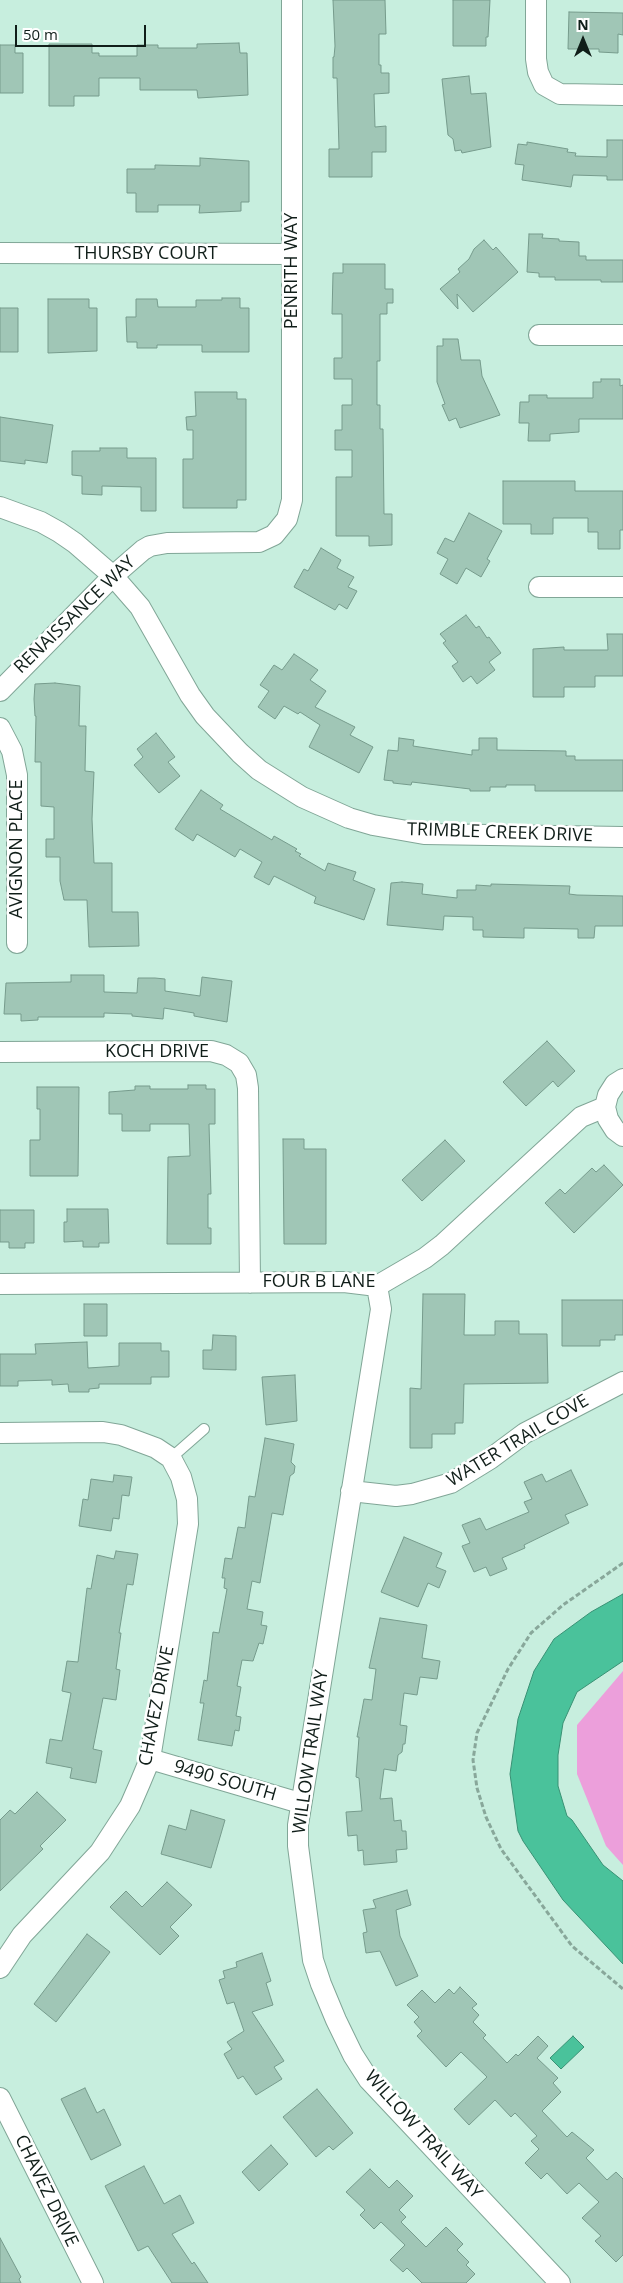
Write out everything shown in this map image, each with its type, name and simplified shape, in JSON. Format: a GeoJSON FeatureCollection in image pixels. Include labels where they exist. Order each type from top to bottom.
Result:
{"type":"FeatureCollection","features":[{"type":"Feature","properties":{"kind":"street","name":"PENRITH WAY"},"geometry":{"type":"LineString","coordinates":[[274,535],[287,520],[292,500],[292,0]]}},
{"type":"Feature","properties":{"kind":"street"},"geometry":{"type":"LineString","coordinates":[[536,0],[536,59],[538,72],[544,85],[560,94],[623,95]]}},
{"type":"Feature","properties":{"kind":"street","name":"THURSBY COURT"},"geometry":{"type":"LineString","coordinates":[[0,253],[292,254]]}},
{"type":"Feature","properties":{"kind":"street"},"geometry":{"type":"LineString","coordinates":[[539,335],[623,335]]}},
{"type":"Feature","properties":{"kind":"street","name":"TRIMBLE CREEK DRIVE"},"geometry":{"type":"LineString","coordinates":[[0,507],[41,522],[59,532],[75,543],[113,576],[140,606],[190,695],[205,716],[253,764],[302,798],[333,812],[365,823],[424,834],[623,837]]}},
{"type":"Feature","properties":{"kind":"street","name":"RENAISSANCE WAY"},"geometry":{"type":"LineString","coordinates":[[0,692],[113,576],[135,555],[150,546],[167,543],[251,543],[259,542],[274,535]]}},
{"type":"Feature","properties":{"kind":"street"},"geometry":{"type":"LineString","coordinates":[[539,587],[623,587]]}},
{"type":"Feature","properties":{"kind":"street","name":"AVIGNON PLACE"},"geometry":{"type":"LineString","coordinates":[[0,728],[12,751],[17,775],[17,943]]}},
{"type":"Feature","properties":{"kind":"street","name":"KOCH DRIVE"},"geometry":{"type":"LineString","coordinates":[[0,1052],[211,1051],[226,1054],[239,1063],[246,1075],[248,1088],[250,1283]]}},
{"type":"Feature","properties":{"kind":"street"},"geometry":{"type":"LineString","coordinates":[[623,1079],[615,1084],[608,1095],[605,1107],[608,1119],[615,1130],[623,1136]]}},
{"type":"Feature","properties":{"kind":"street","name":"FOUR B LANE"},"geometry":{"type":"LineString","coordinates":[[0,1284],[344,1282],[378,1286],[425,1258],[442,1245],[581,1117],[605,1107]]}},
{"type":"Feature","properties":{"kind":"street","name":"WILLOW TRAIL WAY"},"geometry":{"type":"LineString","coordinates":[[378,1286],[381,1309],[300,1803],[298,1846],[313,1960],[321,1984],[353,2055],[369,2080],[560,2283]]}},
{"type":"Feature","properties":{"kind":"street","name":"WATER TRAIL COVE"},"geometry":{"type":"LineString","coordinates":[[351,1492],[396,1496],[420,1492],[451,1483],[484,1463],[525,1433],[623,1382]]}},
{"type":"Feature","properties":{"kind":"street"},"geometry":{"type":"LineString","coordinates":[[0,1433],[112,1434],[139,1440],[171,1458]]}},
{"type":"Feature","properties":{"kind":"street","name":"CHAVEZ DRIVE"},"geometry":{"type":"LineString","coordinates":[[0,1968],[22,1935],[100,1852],[130,1806],[150,1759],[188,1524],[187,1499],[181,1477],[171,1458]]}},
{"type":"Feature","properties":{"kind":"street","name":"9490 SOUTH"},"geometry":{"type":"LineString","coordinates":[[150,1759],[300,1803]]}},
{"type":"Feature","properties":{"kind":"street","name":"CHAVEZ DRIVE"},"geometry":{"type":"LineString","coordinates":[[0,2098],[93,2283]]}},
{"type":"Feature","properties":{"kind":"lane"},"geometry":{"type":"LineString","coordinates":[[171,1458],[204,1429]]}},
{"type":"Feature","properties":{"kind":"path"},"geometry":{"type":"LineString","coordinates":[[623,1563],[563,1605],[531,1633],[508,1669],[477,1733],[473,1760],[477,1788],[486,1817],[501,1849],[572,1946],[623,1989]]}},
{"type":"Feature","properties":{"kind":"shaded area"},"geometry":{"type":"Polygon","coordinates":[[[623,1594],[623,1661],[577,1692],[563,1723],[558,1755],[558,1786],[567,1816],[572,1820],[603,1865],[623,1881],[623,1964],[563,1900],[523,1841],[518,1831],[510,1774],[518,1719],[534,1671],[554,1639],[591,1612],[623,1594]]]}},
{"type":"Feature","properties":{"kind":"shaded area"},"geometry":{"type":"Polygon","coordinates":[[[623,1671],[623,1865],[606,1846],[577,1774],[577,1725],[623,1671]]]}},
{"type":"Feature","properties":{"kind":"shaded area"},"geometry":{"type":"Polygon","coordinates":[[[573,2036],[584,2047],[561,2069],[550,2058],[573,2036]]]}},
{"type":"Feature","properties":{"kind":"building"},"geometry":{"type":"Polygon","coordinates":[[[333,0],[385,0],[386,34],[379,34],[379,65],[381,65],[381,73],[389,73],[389,93],[374,94],[375,127],[386,126],[386,152],[372,152],[372,177],[329,177],[329,149],[339,149],[337,78],[333,78],[335,46],[333,0]]]}},
{"type":"Feature","properties":{"kind":"building"},"geometry":{"type":"Polygon","coordinates":[[[453,0],[490,0],[486,46],[453,46],[453,0]]]}},
{"type":"Feature","properties":{"kind":"building"},"geometry":{"type":"Polygon","coordinates":[[[569,12],[623,13],[623,35],[618,34],[618,53],[599,52],[599,49],[568,49],[569,12]]]}},
{"type":"Feature","properties":{"kind":"building"},"geometry":{"type":"Polygon","coordinates":[[[239,43],[240,53],[247,53],[248,95],[198,98],[197,90],[140,90],[140,78],[99,78],[99,96],[74,96],[74,106],[49,106],[49,44],[92,44],[92,53],[99,53],[99,56],[137,56],[137,45],[158,45],[158,48],[197,48],[197,44],[239,43]]]}},
{"type":"Feature","properties":{"kind":"building"},"geometry":{"type":"Polygon","coordinates":[[[0,45],[15,45],[15,53],[23,53],[23,93],[0,93],[0,45]]]}},
{"type":"Feature","properties":{"kind":"building"},"geometry":{"type":"Polygon","coordinates":[[[469,76],[471,94],[486,93],[491,147],[462,153],[461,150],[455,151],[453,139],[448,135],[442,79],[469,76]]]}},
{"type":"Feature","properties":{"kind":"building"},"geometry":{"type":"Polygon","coordinates":[[[607,140],[623,140],[623,180],[607,180],[607,176],[573,175],[571,187],[522,180],[524,165],[515,164],[518,144],[527,145],[527,142],[568,149],[567,152],[576,153],[575,156],[607,157],[607,140]]]}},
{"type":"Feature","properties":{"kind":"building"},"geometry":{"type":"Polygon","coordinates":[[[200,158],[249,161],[249,202],[241,202],[241,211],[199,213],[200,205],[158,205],[158,212],[136,212],[136,193],[127,193],[127,169],[155,169],[155,165],[200,166],[200,158]]]}},
{"type":"Feature","properties":{"kind":"building"},"geometry":{"type":"Polygon","coordinates":[[[529,234],[543,234],[542,238],[579,242],[579,256],[586,256],[586,260],[623,260],[623,282],[555,280],[555,277],[539,277],[539,273],[527,272],[529,234]]]}},
{"type":"Feature","properties":{"kind":"building"},"geometry":{"type":"Polygon","coordinates":[[[484,240],[493,250],[496,247],[518,272],[473,312],[457,294],[458,309],[440,289],[460,272],[458,269],[469,259],[474,249],[484,240]]]}},
{"type":"Feature","properties":{"kind":"building"},"geometry":{"type":"Polygon","coordinates":[[[343,264],[385,264],[385,289],[393,289],[393,303],[387,303],[387,314],[380,314],[380,361],[377,361],[377,405],[380,405],[380,429],[383,429],[384,514],[392,514],[392,545],[369,546],[369,536],[336,536],[336,477],[352,477],[352,450],[335,450],[335,430],[342,430],[342,405],[352,405],[352,379],[334,379],[334,358],[342,358],[342,314],[332,314],[333,273],[343,273],[343,264]]]}},
{"type":"Feature","properties":{"kind":"building"},"geometry":{"type":"Polygon","coordinates":[[[222,298],[240,298],[240,308],[249,308],[249,352],[202,352],[202,345],[157,345],[157,348],[137,348],[137,342],[127,342],[126,317],[136,317],[136,299],[157,299],[158,307],[196,307],[196,300],[222,300],[222,298]]]}},
{"type":"Feature","properties":{"kind":"building"},"geometry":{"type":"Polygon","coordinates":[[[48,299],[89,299],[89,308],[97,308],[97,351],[48,353],[48,299]]]}},
{"type":"Feature","properties":{"kind":"building"},"geometry":{"type":"Polygon","coordinates":[[[0,308],[18,308],[18,352],[0,352],[0,308]]]}},
{"type":"Feature","properties":{"kind":"building"},"geometry":{"type":"Polygon","coordinates":[[[443,339],[458,339],[461,360],[480,360],[482,376],[500,415],[460,428],[456,418],[449,421],[442,405],[445,404],[437,382],[437,346],[443,346],[443,339]]]}},
{"type":"Feature","properties":{"kind":"building"},"geometry":{"type":"Polygon","coordinates":[[[601,379],[620,379],[620,386],[623,385],[623,419],[579,419],[579,432],[550,434],[550,441],[528,441],[529,423],[519,423],[520,402],[529,402],[529,395],[547,395],[547,398],[593,398],[593,382],[601,382],[601,379]]]}},
{"type":"Feature","properties":{"kind":"building"},"geometry":{"type":"Polygon","coordinates":[[[195,392],[237,392],[237,399],[246,399],[246,500],[237,500],[237,508],[183,508],[183,459],[193,459],[193,430],[187,430],[186,417],[196,416],[195,392]]]}},
{"type":"Feature","properties":{"kind":"building"},"geometry":{"type":"Polygon","coordinates":[[[0,417],[53,425],[47,463],[25,460],[25,464],[0,461],[0,417]]]}},
{"type":"Feature","properties":{"kind":"building"},"geometry":{"type":"Polygon","coordinates":[[[100,448],[127,448],[127,458],[156,458],[156,511],[141,511],[141,487],[102,486],[102,495],[82,494],[82,476],[72,475],[72,451],[100,451],[100,448]]]}},
{"type":"Feature","properties":{"kind":"building"},"geometry":{"type":"Polygon","coordinates":[[[503,481],[575,481],[575,491],[623,491],[623,530],[620,530],[620,549],[598,549],[598,532],[588,532],[588,518],[553,518],[553,534],[531,534],[531,524],[503,524],[503,481]]]}},
{"type":"Feature","properties":{"kind":"building"},"geometry":{"type":"Polygon","coordinates":[[[469,513],[502,531],[487,559],[490,561],[481,577],[466,568],[457,584],[440,574],[448,559],[437,553],[445,538],[454,542],[469,513]]]}},
{"type":"Feature","properties":{"kind":"building"},"geometry":{"type":"Polygon","coordinates":[[[321,548],[341,560],[337,568],[354,577],[348,587],[357,591],[347,609],[339,604],[335,610],[294,587],[304,569],[308,571],[321,548]]]}},
{"type":"Feature","properties":{"kind":"building"},"geometry":{"type":"Polygon","coordinates":[[[466,615],[476,628],[479,626],[501,653],[489,662],[495,670],[477,684],[471,676],[463,682],[452,666],[458,662],[443,643],[446,641],[440,634],[466,615]]]}},
{"type":"Feature","properties":{"kind":"building"},"geometry":{"type":"Polygon","coordinates":[[[607,634],[623,634],[623,676],[595,676],[595,687],[564,687],[564,697],[533,697],[533,649],[564,647],[564,650],[608,650],[607,634]]]}},
{"type":"Feature","properties":{"kind":"building"},"geometry":{"type":"Polygon","coordinates":[[[294,654],[318,670],[310,680],[326,691],[315,707],[355,727],[350,735],[373,747],[359,773],[309,747],[320,725],[300,712],[298,714],[284,706],[275,719],[258,707],[269,691],[260,685],[274,665],[282,670],[294,654]]]}},
{"type":"Feature","properties":{"kind":"building"},"geometry":{"type":"Polygon","coordinates":[[[55,683],[80,686],[79,726],[86,726],[85,771],[94,772],[92,819],[94,863],[112,863],[112,912],[138,912],[139,946],[89,947],[87,900],[64,900],[60,881],[60,857],[46,857],[46,839],[54,839],[54,807],[41,806],[41,762],[35,762],[36,716],[34,699],[35,684],[55,683]]]}},
{"type":"Feature","properties":{"kind":"building"},"geometry":{"type":"Polygon","coordinates":[[[156,733],[175,757],[168,762],[180,776],[159,793],[134,765],[143,757],[137,749],[156,733]]]}},
{"type":"Feature","properties":{"kind":"building"},"geometry":{"type":"Polygon","coordinates":[[[399,738],[414,740],[413,746],[472,755],[472,750],[479,750],[479,738],[497,738],[497,750],[566,751],[566,756],[575,756],[575,760],[623,760],[623,791],[535,791],[535,785],[506,785],[506,787],[490,787],[490,791],[470,791],[470,789],[412,782],[411,785],[393,783],[393,781],[384,780],[388,750],[398,751],[399,738]]]}},
{"type":"Feature","properties":{"kind":"building"},"geometry":{"type":"Polygon","coordinates":[[[201,790],[223,805],[220,809],[272,840],[274,836],[297,849],[295,851],[301,854],[299,856],[325,871],[328,863],[356,872],[353,880],[375,889],[364,920],[314,903],[316,897],[274,876],[269,885],[254,877],[262,862],[240,849],[235,857],[197,834],[193,841],[175,829],[201,790]]]}},
{"type":"Feature","properties":{"kind":"building"},"geometry":{"type":"Polygon","coordinates":[[[391,883],[423,884],[422,894],[457,898],[457,890],[476,890],[476,885],[491,886],[491,884],[570,886],[569,894],[623,896],[623,926],[595,926],[594,938],[578,938],[578,929],[524,928],[524,938],[483,937],[483,930],[473,930],[473,917],[444,916],[443,930],[387,925],[391,883]]]}},
{"type":"Feature","properties":{"kind":"building"},"geometry":{"type":"Polygon","coordinates":[[[71,975],[104,975],[104,992],[137,993],[138,978],[155,978],[165,979],[165,991],[200,996],[202,977],[232,981],[227,1022],[194,1016],[194,1013],[164,1008],[163,1019],[132,1016],[132,1014],[104,1013],[104,1017],[38,1017],[38,1020],[21,1021],[21,1014],[4,1014],[6,983],[71,982],[71,975]]]}},
{"type":"Feature","properties":{"kind":"building"},"geometry":{"type":"Polygon","coordinates":[[[547,1041],[575,1071],[558,1087],[553,1081],[526,1106],[503,1082],[547,1041]]]}},
{"type":"Feature","properties":{"kind":"building"},"geometry":{"type":"Polygon","coordinates":[[[188,1085],[206,1085],[206,1089],[215,1089],[215,1124],[209,1124],[211,1194],[208,1194],[208,1228],[211,1228],[211,1244],[167,1244],[168,1157],[190,1156],[189,1124],[150,1124],[150,1131],[122,1131],[122,1114],[109,1114],[109,1092],[135,1090],[135,1086],[150,1086],[150,1089],[188,1089],[188,1085]]]}},
{"type":"Feature","properties":{"kind":"building"},"geometry":{"type":"Polygon","coordinates":[[[37,1087],[79,1087],[78,1176],[30,1176],[30,1140],[40,1140],[40,1109],[37,1109],[37,1087]]]}},
{"type":"Feature","properties":{"kind":"building"},"geometry":{"type":"Polygon","coordinates":[[[283,1139],[304,1139],[304,1149],[326,1149],[326,1244],[284,1244],[283,1139]]]}},
{"type":"Feature","properties":{"kind":"building"},"geometry":{"type":"Polygon","coordinates":[[[445,1140],[465,1161],[422,1201],[402,1180],[445,1140]]]}},
{"type":"Feature","properties":{"kind":"building"},"geometry":{"type":"Polygon","coordinates":[[[604,1165],[623,1185],[574,1233],[545,1203],[560,1189],[565,1194],[592,1168],[596,1172],[604,1165]]]}},
{"type":"Feature","properties":{"kind":"building"},"geometry":{"type":"Polygon","coordinates":[[[67,1209],[108,1209],[109,1243],[99,1243],[99,1247],[83,1247],[83,1241],[64,1242],[64,1222],[67,1222],[67,1209]]]}},
{"type":"Feature","properties":{"kind":"building"},"geometry":{"type":"Polygon","coordinates":[[[0,1210],[34,1210],[34,1243],[25,1243],[25,1248],[9,1248],[9,1242],[0,1242],[0,1210]]]}},
{"type":"Feature","properties":{"kind":"building"},"geometry":{"type":"Polygon","coordinates":[[[423,1294],[465,1294],[464,1335],[495,1335],[495,1321],[519,1321],[519,1334],[547,1334],[548,1383],[464,1384],[463,1423],[455,1423],[455,1434],[432,1434],[432,1448],[410,1448],[410,1388],[421,1389],[423,1294]]]}},
{"type":"Feature","properties":{"kind":"building"},"geometry":{"type":"Polygon","coordinates":[[[562,1300],[623,1300],[623,1335],[615,1335],[615,1340],[600,1340],[600,1346],[562,1346],[562,1300]]]}},
{"type":"Feature","properties":{"kind":"building"},"geometry":{"type":"Polygon","coordinates":[[[84,1304],[107,1304],[107,1336],[84,1336],[84,1304]]]}},
{"type":"Feature","properties":{"kind":"building"},"geometry":{"type":"Polygon","coordinates":[[[213,1335],[236,1336],[236,1370],[203,1369],[203,1350],[212,1350],[213,1335]]]}},
{"type":"Feature","properties":{"kind":"building"},"geometry":{"type":"Polygon","coordinates":[[[87,1342],[88,1368],[119,1366],[119,1343],[161,1343],[161,1351],[169,1351],[169,1377],[151,1377],[151,1384],[99,1384],[99,1388],[89,1389],[89,1392],[69,1392],[68,1384],[52,1385],[52,1380],[18,1381],[18,1386],[0,1386],[0,1354],[36,1354],[35,1344],[87,1342]]]}},
{"type":"Feature","properties":{"kind":"building"},"geometry":{"type":"Polygon","coordinates":[[[295,1375],[297,1421],[266,1425],[262,1377],[295,1375]]]}},
{"type":"Feature","properties":{"kind":"building"},"geometry":{"type":"Polygon","coordinates":[[[265,1438],[294,1444],[291,1462],[295,1466],[294,1473],[290,1476],[283,1515],[272,1513],[260,1583],[252,1581],[247,1609],[263,1612],[261,1625],[267,1626],[263,1644],[259,1643],[253,1661],[242,1660],[237,1686],[241,1687],[236,1716],[241,1717],[239,1731],[235,1730],[232,1746],[198,1740],[204,1703],[200,1703],[204,1680],[207,1681],[213,1632],[219,1633],[227,1589],[224,1588],[225,1578],[222,1578],[225,1558],[232,1559],[238,1527],[245,1528],[249,1496],[255,1497],[265,1438]]]}},
{"type":"Feature","properties":{"kind":"building"},"geometry":{"type":"Polygon","coordinates":[[[571,1470],[588,1505],[565,1515],[569,1523],[524,1545],[525,1548],[502,1558],[507,1569],[490,1576],[486,1567],[474,1572],[462,1546],[470,1543],[462,1525],[480,1518],[486,1530],[529,1512],[524,1502],[532,1499],[524,1482],[542,1474],[546,1482],[571,1470]]]}},
{"type":"Feature","properties":{"kind":"building"},"geometry":{"type":"Polygon","coordinates":[[[114,1475],[132,1477],[129,1496],[122,1495],[119,1519],[113,1518],[111,1531],[79,1526],[83,1499],[88,1500],[91,1479],[113,1482],[114,1475]]]}},
{"type":"Feature","properties":{"kind":"building"},"geometry":{"type":"Polygon","coordinates":[[[404,1537],[442,1553],[436,1567],[446,1571],[439,1588],[428,1583],[418,1607],[381,1592],[404,1537]]]}},
{"type":"Feature","properties":{"kind":"building"},"geometry":{"type":"Polygon","coordinates":[[[116,1551],[138,1554],[133,1585],[127,1584],[119,1633],[121,1633],[116,1669],[120,1670],[116,1700],[103,1698],[93,1749],[102,1751],[96,1783],[70,1778],[72,1768],[46,1763],[50,1739],[62,1741],[71,1693],[62,1691],[67,1661],[78,1662],[87,1588],[91,1589],[97,1555],[114,1559],[116,1551]]]}},
{"type":"Feature","properties":{"kind":"building"},"geometry":{"type":"Polygon","coordinates":[[[380,1618],[427,1625],[422,1658],[440,1661],[437,1679],[420,1677],[417,1695],[404,1693],[400,1725],[407,1726],[405,1744],[403,1744],[402,1752],[398,1755],[396,1771],[384,1769],[380,1799],[392,1798],[394,1821],[401,1820],[402,1831],[406,1831],[407,1849],[396,1850],[397,1862],[364,1865],[363,1850],[358,1851],[357,1835],[348,1836],[346,1812],[362,1811],[359,1778],[356,1777],[359,1737],[357,1737],[364,1699],[372,1700],[376,1669],[369,1668],[380,1618]]]}},
{"type":"Feature","properties":{"kind":"building"},"geometry":{"type":"Polygon","coordinates":[[[37,1792],[66,1820],[40,1846],[43,1849],[0,1891],[0,1820],[10,1810],[15,1814],[37,1792]]]}},
{"type":"Feature","properties":{"kind":"building"},"geometry":{"type":"Polygon","coordinates":[[[191,1810],[225,1820],[211,1868],[161,1854],[169,1825],[186,1830],[191,1810]]]}},
{"type":"Feature","properties":{"kind":"building"},"geometry":{"type":"Polygon","coordinates":[[[167,1882],[192,1905],[170,1927],[179,1936],[160,1955],[110,1907],[126,1891],[142,1907],[167,1882]]]}},
{"type":"Feature","properties":{"kind":"building"},"geometry":{"type":"Polygon","coordinates":[[[407,1890],[411,1905],[396,1910],[400,1936],[418,1976],[396,1986],[380,1951],[366,1953],[363,1933],[367,1932],[363,1910],[376,1908],[373,1900],[407,1890]]]}},
{"type":"Feature","properties":{"kind":"building"},"geometry":{"type":"Polygon","coordinates":[[[87,1934],[110,1952],[56,2022],[34,2004],[87,1934]]]}},
{"type":"Feature","properties":{"kind":"building"},"geometry":{"type":"Polygon","coordinates":[[[262,1953],[271,1981],[266,1983],[273,2005],[252,2012],[284,2061],[274,2067],[282,2079],[256,2095],[243,2076],[238,2079],[224,2054],[232,2049],[227,2042],[244,2031],[234,2002],[227,2004],[219,1980],[225,1978],[223,1971],[237,1967],[236,1962],[262,1953]]]}},
{"type":"Feature","properties":{"kind":"building"},"geometry":{"type":"Polygon","coordinates":[[[460,1987],[477,2004],[472,2008],[479,2015],[473,2022],[486,2035],[483,2038],[507,2063],[516,2054],[518,2056],[538,2036],[548,2046],[537,2058],[558,2078],[553,2083],[561,2092],[542,2111],[567,2137],[572,2132],[594,2150],[586,2158],[607,2180],[616,2172],[623,2179],[623,2255],[616,2262],[595,2241],[601,2236],[582,2218],[599,2202],[579,2183],[567,2194],[547,2173],[541,2179],[525,2163],[539,2149],[531,2141],[537,2136],[515,2113],[511,2117],[495,2100],[469,2125],[454,2109],[487,2077],[461,2052],[446,2067],[417,2036],[422,2031],[414,2022],[419,2017],[407,2005],[422,1990],[435,2003],[449,1989],[454,1994],[460,1987]]]}},
{"type":"Feature","properties":{"kind":"building"},"geometry":{"type":"Polygon","coordinates":[[[85,2088],[97,2113],[104,2109],[121,2145],[91,2160],[61,2099],[85,2088]]]}},
{"type":"Feature","properties":{"kind":"building"},"geometry":{"type":"Polygon","coordinates":[[[317,2089],[353,2133],[333,2150],[329,2146],[316,2157],[283,2117],[317,2089]]]}},
{"type":"Feature","properties":{"kind":"building"},"geometry":{"type":"Polygon","coordinates":[[[271,2145],[288,2164],[259,2191],[242,2172],[271,2145]]]}},
{"type":"Feature","properties":{"kind":"building"},"geometry":{"type":"Polygon","coordinates":[[[144,2166],[164,2204],[180,2195],[194,2223],[172,2234],[192,2264],[194,2262],[208,2283],[172,2283],[148,2246],[138,2251],[105,2186],[144,2166]]]}},
{"type":"Feature","properties":{"kind":"building"},"geometry":{"type":"Polygon","coordinates":[[[370,2169],[389,2188],[397,2180],[413,2196],[399,2210],[406,2217],[401,2222],[426,2247],[446,2227],[463,2244],[457,2250],[469,2262],[466,2265],[475,2274],[466,2283],[422,2283],[407,2268],[403,2272],[390,2260],[405,2245],[381,2222],[374,2229],[360,2215],[365,2210],[346,2192],[370,2169]]]}},
{"type":"Feature","properties":{"kind":"building"},"geometry":{"type":"Polygon","coordinates":[[[0,2238],[21,2277],[19,2279],[21,2283],[0,2283],[0,2238]]]}}]}
